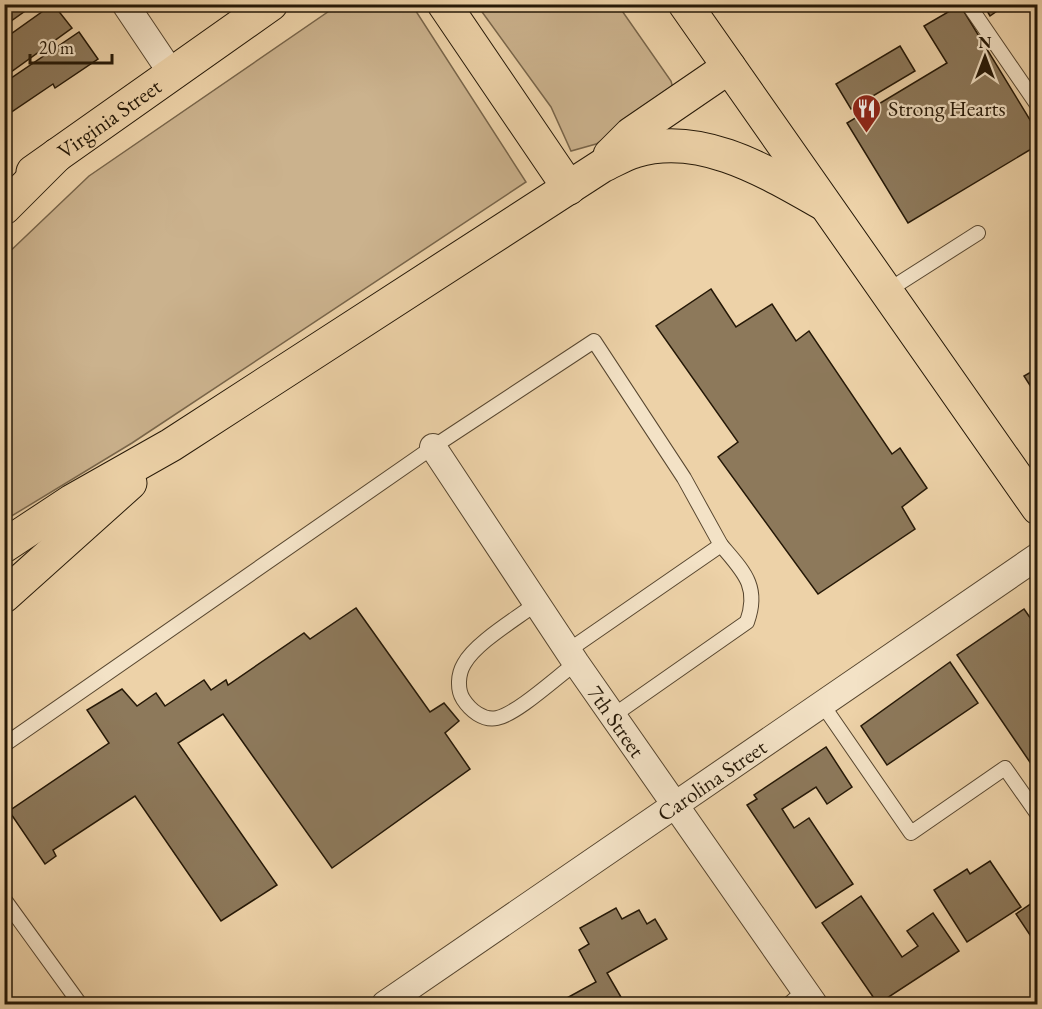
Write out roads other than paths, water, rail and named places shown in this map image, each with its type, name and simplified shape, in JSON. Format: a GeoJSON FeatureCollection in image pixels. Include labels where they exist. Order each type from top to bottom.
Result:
{"type":"FeatureCollection","features":[{"type":"Feature","properties":{"kind":"main road","name":"Virginia Street"},"geometry":{"type":"LineString","coordinates":[[4,192],[271,4]]}},
{"type":"Feature","properties":{"kind":"main road"},"geometry":{"type":"LineString","coordinates":[[444,4],[569,188]]}},
{"type":"Feature","properties":{"kind":"main road"},"geometry":{"type":"LineString","coordinates":[[686,4],[822,203],[1038,508]]}},
{"type":"Feature","properties":{"kind":"main road"},"geometry":{"type":"LineString","coordinates":[[602,166],[619,143],[630,134],[729,67]]}},
{"type":"Feature","properties":{"kind":"main road"},"geometry":{"type":"LineString","coordinates":[[4,546],[72,501],[171,445],[602,166],[634,151],[656,147],[701,149],[740,161],[822,203]]}},
{"type":"Feature","properties":{"kind":"main road"},"geometry":{"type":"LineString","coordinates":[[4,208],[57,155]]}},
{"type":"Feature","properties":{"kind":"main road"},"geometry":{"type":"LineString","coordinates":[[4,597],[171,445]]}},
{"type":"Feature","properties":{"kind":"street"},"geometry":{"type":"LineString","coordinates":[[125,4],[172,74]]}},
{"type":"Feature","properties":{"kind":"street","name":"7th Street"},"geometry":{"type":"LineString","coordinates":[[433,447],[674,804],[802,1000]]}},
{"type":"Feature","properties":{"kind":"street","name":"Carolina Street"},"geometry":{"type":"LineString","coordinates":[[385,1005],[674,804],[1038,556]]}},
{"type":"Feature","properties":{"kind":"lane"},"geometry":{"type":"LineString","coordinates":[[968,4],[1038,106]]}},
{"type":"Feature","properties":{"kind":"lane"},"geometry":{"type":"LineString","coordinates":[[885,293],[978,233]]}},
{"type":"Feature","properties":{"kind":"lane"},"geometry":{"type":"LineString","coordinates":[[4,745],[433,447],[594,341],[684,478],[721,545],[740,568],[752,588],[753,605],[747,622],[614,715]]}},
{"type":"Feature","properties":{"kind":"lane"},"geometry":{"type":"LineString","coordinates":[[538,602],[474,652],[464,663],[459,677],[460,695],[469,709],[480,716],[495,719],[510,713],[573,656],[721,545]]}},
{"type":"Feature","properties":{"kind":"lane"},"geometry":{"type":"LineString","coordinates":[[822,704],[910,833],[1005,768],[1038,815]]}},
{"type":"Feature","properties":{"kind":"lane"},"geometry":{"type":"LineString","coordinates":[[4,899],[80,1005]]}},
{"type":"Feature","properties":{"kind":"place","name":"Strong Hearts"},"geometry":{"type":"Point","coordinates":[867,134]}}]}
